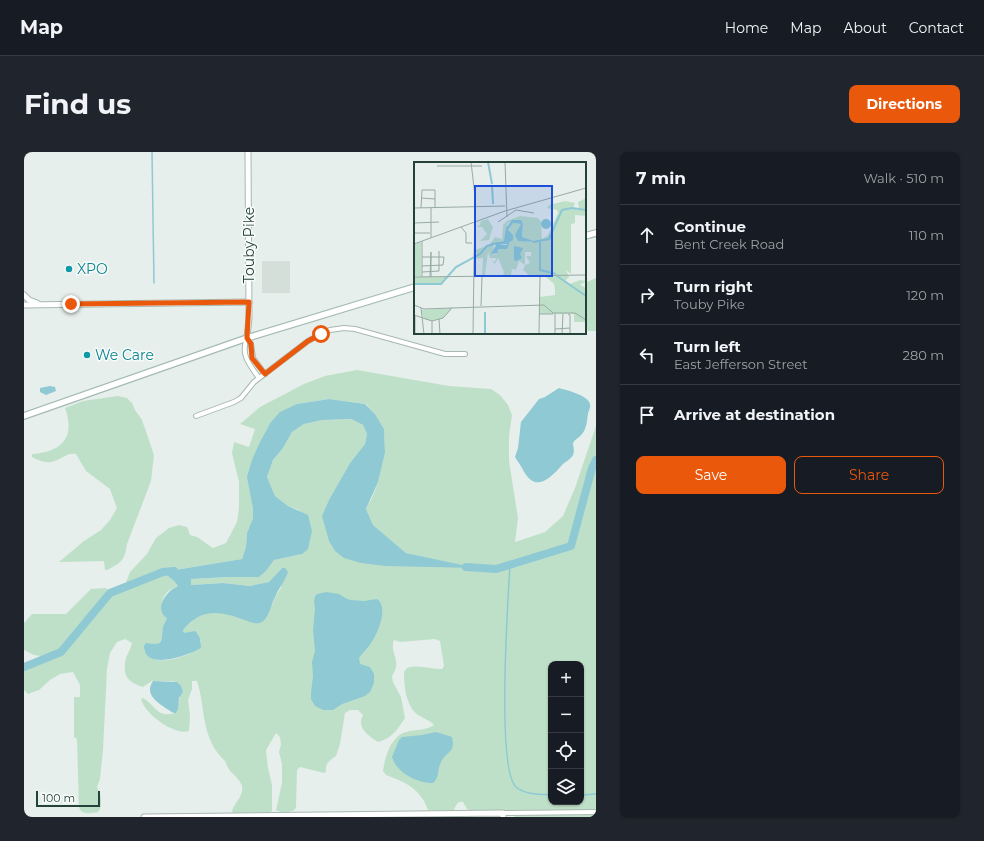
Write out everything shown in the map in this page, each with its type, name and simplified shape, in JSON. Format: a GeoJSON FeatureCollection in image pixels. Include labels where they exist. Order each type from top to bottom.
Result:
{"type":"FeatureCollection","features":[{"type":"Feature","properties":{"kind":"main road"},"geometry":{"type":"LineString","coordinates":[[586,236],[596,233]]}},
{"type":"Feature","properties":{"kind":"main road"},"geometry":{"type":"LineString","coordinates":[[24,416],[247,338],[414,287]]}},
{"type":"Feature","properties":{"kind":"street","name":"Touby Pike"},"geometry":{"type":"LineString","coordinates":[[248,152],[249,302],[247,338],[245,346],[247,361],[259,378]]}},
{"type":"Feature","properties":{"kind":"street"},"geometry":{"type":"LineString","coordinates":[[24,295],[29,300],[41,304]]}},
{"type":"Feature","properties":{"kind":"street"},"geometry":{"type":"LineString","coordinates":[[24,304],[249,302]]}},
{"type":"Feature","properties":{"kind":"street"},"geometry":{"type":"LineString","coordinates":[[196,416],[241,398],[259,378],[308,341],[330,330],[344,328],[355,329],[374,333],[445,354],[465,354]]}},
{"type":"Feature","properties":{"kind":"street","name":"Touby Pike"},"geometry":{"type":"LineString","coordinates":[[247,338],[251,344],[252,358],[265,374]]}},
{"type":"Feature","properties":{"kind":"street"},"geometry":{"type":"LineString","coordinates":[[144,817],[503,815],[596,812]]}},
{"type":"Feature","properties":{"kind":"shaded area"},"geometry":{"type":"Polygon","coordinates":[[[262,261],[290,261],[290,293],[262,293],[262,261]]]}},
{"type":"Feature","properties":{"kind":"green space"},"geometry":{"type":"Polygon","coordinates":[[[596,278],[596,331],[586,330],[586,283],[596,278]]]}},
{"type":"Feature","properties":{"kind":"green space"},"geometry":{"type":"Polygon","coordinates":[[[357,370],[449,386],[491,389],[500,395],[508,405],[512,415],[509,436],[509,461],[518,518],[515,542],[545,532],[563,516],[575,488],[596,426],[596,810],[473,811],[467,809],[463,802],[459,802],[454,810],[428,810],[421,797],[412,787],[400,780],[386,775],[383,771],[385,760],[396,738],[406,732],[424,729],[434,725],[418,715],[408,701],[404,683],[404,672],[407,668],[415,666],[442,669],[444,666],[440,641],[435,639],[400,642],[394,640],[393,650],[396,666],[392,676],[393,682],[401,697],[405,718],[397,730],[387,739],[378,742],[364,731],[361,724],[363,715],[358,710],[350,710],[345,713],[340,744],[336,756],[328,762],[326,766],[326,772],[324,773],[300,767],[297,770],[296,808],[293,811],[280,812],[276,810],[282,783],[282,764],[279,752],[281,745],[280,737],[276,733],[266,750],[272,785],[271,812],[233,813],[233,808],[242,793],[242,786],[239,780],[229,770],[225,761],[218,753],[208,735],[197,681],[192,681],[192,689],[188,700],[190,716],[189,731],[183,732],[168,727],[148,711],[143,705],[141,699],[143,698],[146,700],[161,713],[176,713],[180,697],[174,681],[152,681],[143,687],[133,683],[125,673],[126,658],[132,643],[125,639],[117,642],[110,653],[107,669],[103,750],[100,779],[97,787],[101,798],[100,809],[98,812],[87,813],[80,810],[77,739],[74,737],[74,697],[80,697],[80,685],[73,672],[60,674],[50,680],[39,690],[28,694],[24,690],[24,669],[26,666],[47,657],[34,655],[24,650],[24,623],[32,614],[66,614],[91,589],[106,588],[110,593],[124,588],[130,572],[147,554],[156,538],[169,528],[179,525],[187,527],[190,535],[197,537],[213,548],[226,543],[237,522],[239,508],[239,482],[232,453],[234,442],[249,447],[255,429],[240,424],[260,407],[304,384],[325,376],[357,370]],[[329,399],[297,404],[251,494],[253,518],[247,533],[246,547],[242,559],[163,572],[178,586],[167,592],[163,598],[162,606],[167,618],[161,640],[158,644],[152,644],[144,651],[152,658],[157,660],[174,659],[201,648],[201,640],[184,633],[183,630],[200,616],[211,612],[222,612],[243,619],[272,605],[281,588],[282,568],[269,582],[251,586],[223,583],[191,585],[191,579],[259,577],[266,571],[274,560],[302,554],[299,510],[288,506],[275,496],[267,477],[273,460],[283,448],[292,432],[304,424],[322,420],[351,419],[363,425],[367,434],[365,444],[350,463],[330,498],[329,541],[433,559],[406,553],[373,525],[366,509],[378,482],[385,453],[384,429],[375,414],[366,404],[329,399]]]}},
{"type":"Feature","properties":{"kind":"green space"},"geometry":{"type":"Polygon","coordinates":[[[118,396],[127,398],[132,403],[142,420],[154,455],[151,481],[127,544],[125,554],[119,563],[105,570],[104,561],[59,562],[84,541],[101,530],[110,520],[117,508],[110,489],[86,471],[76,454],[70,454],[55,461],[49,462],[34,458],[32,457],[32,454],[51,450],[64,442],[69,428],[65,408],[83,401],[118,396]]]}},
{"type":"Feature","properties":{"kind":"green space"},"geometry":{"type":"Polygon","coordinates":[[[596,812],[596,817],[515,817],[512,813],[596,812]]]}},
{"type":"Feature","properties":{"kind":"water"},"geometry":{"type":"Polygon","coordinates":[[[50,386],[55,387],[56,391],[46,395],[40,392],[40,388],[50,386]]]}},
{"type":"Feature","properties":{"kind":"water"},"geometry":{"type":"Polygon","coordinates":[[[559,388],[576,393],[585,398],[590,404],[585,429],[573,443],[573,455],[552,476],[541,482],[536,482],[527,476],[515,457],[518,448],[521,422],[539,399],[559,388]]]}},
{"type":"Feature","properties":{"kind":"water"},"geometry":{"type":"Polygon","coordinates":[[[329,399],[365,404],[375,414],[384,429],[385,453],[378,482],[366,509],[373,525],[406,553],[476,568],[386,566],[361,563],[344,558],[335,551],[329,541],[322,516],[330,498],[350,463],[365,444],[367,434],[363,425],[351,419],[322,420],[304,424],[292,432],[283,448],[273,460],[267,477],[275,496],[288,506],[308,515],[312,531],[308,549],[302,554],[274,560],[266,571],[259,577],[191,579],[191,585],[223,583],[250,586],[269,582],[282,568],[285,568],[288,572],[287,575],[266,619],[260,623],[256,623],[219,613],[204,614],[197,617],[183,630],[184,633],[195,631],[200,638],[201,648],[178,657],[168,659],[159,660],[151,658],[146,654],[144,646],[146,643],[156,644],[160,642],[163,627],[167,618],[161,610],[161,605],[170,591],[178,586],[163,572],[242,559],[246,547],[247,533],[253,518],[253,509],[247,477],[259,444],[271,422],[280,412],[297,404],[329,399]]]}},
{"type":"Feature","properties":{"kind":"water"},"geometry":{"type":"Polygon","coordinates":[[[326,592],[339,594],[351,600],[364,601],[377,599],[382,608],[381,620],[377,633],[370,645],[359,658],[360,664],[370,667],[374,674],[374,683],[370,692],[365,696],[342,704],[333,710],[323,710],[315,706],[311,699],[313,676],[312,662],[315,651],[313,630],[315,609],[314,601],[317,594],[326,592]]]}},
{"type":"Feature","properties":{"kind":"water"},"geometry":{"type":"Polygon","coordinates":[[[153,681],[177,682],[181,686],[183,692],[179,698],[176,713],[159,704],[153,697],[150,690],[153,681]]]}},
{"type":"Feature","properties":{"kind":"water"},"geometry":{"type":"Polygon","coordinates":[[[436,732],[452,737],[453,747],[443,758],[438,776],[433,783],[427,783],[414,779],[398,768],[392,757],[399,740],[402,737],[436,732]]]}},
{"type":"Feature","properties":{"kind":"waterway"},"geometry":{"type":"LineString","coordinates":[[152,152],[154,283]]}},
{"type":"Feature","properties":{"kind":"waterway"},"geometry":{"type":"LineString","coordinates":[[466,567],[496,569],[571,546],[592,468],[596,460]]}},
{"type":"Feature","properties":{"kind":"waterway"},"geometry":{"type":"LineString","coordinates":[[510,565],[505,682],[506,749],[510,773],[516,787],[520,790],[533,794],[548,795]]}},
{"type":"Feature","properties":{"kind":"waterway"},"geometry":{"type":"LineString","coordinates":[[24,667],[61,652],[110,593],[163,572],[174,571]]}},
{"type":"Feature","properties":{"kind":"waterway"},"geometry":{"type":"LineString","coordinates":[[584,795],[596,794]]}},
{"type":"Feature","properties":{"kind":"place","name":"XPO"},"geometry":{"type":"Point","coordinates":[69,269]}},
{"type":"Feature","properties":{"kind":"place","name":"We Care"},"geometry":{"type":"Point","coordinates":[87,355]}},
{"type":"Feature","properties":{"kind":"route"},"geometry":{"type":"LineString","coordinates":[[71,304],[249,302],[247,338],[251,344],[252,358],[265,374],[308,341],[321,334]]}}]}
